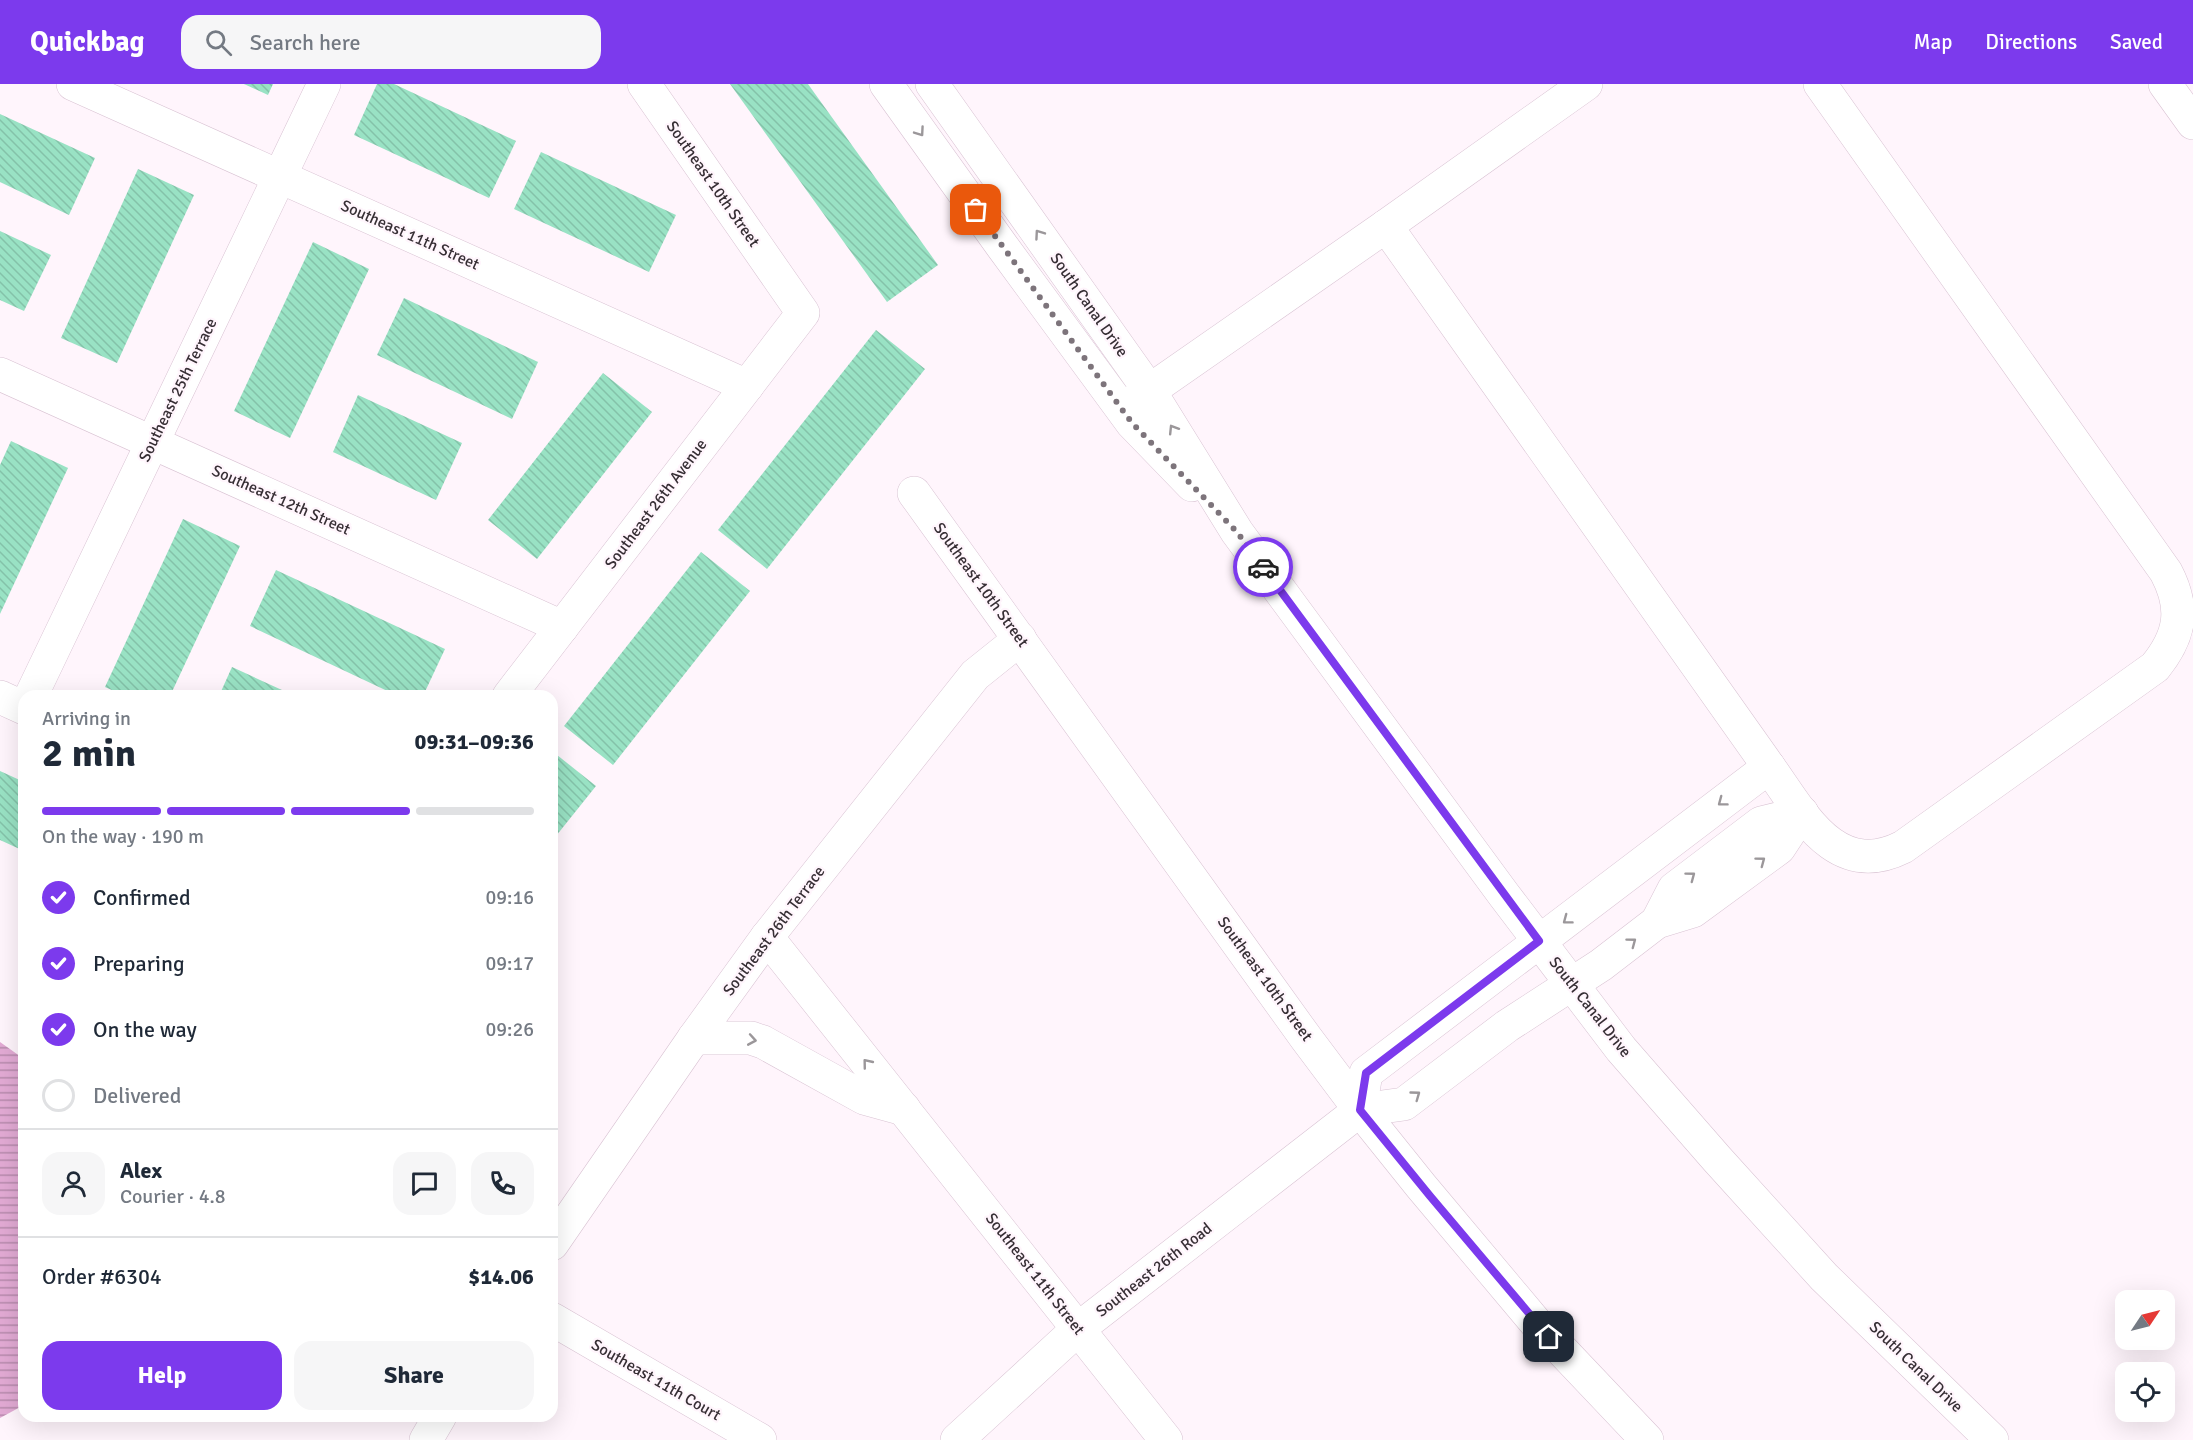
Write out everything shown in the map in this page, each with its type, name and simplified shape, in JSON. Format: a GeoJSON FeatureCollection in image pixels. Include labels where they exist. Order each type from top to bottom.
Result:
{"type":"FeatureCollection","features":[{"type":"Feature","properties":{"kind":"street","name":"Southeast 11th Street"},"geometry":{"type":"LineString","coordinates":[[73,84],[747,386]]}},
{"type":"Feature","properties":{"kind":"street","name":"Southeast 25th Terrace"},"geometry":{"type":"LineString","coordinates":[[35,690],[324,84]]}},
{"type":"Feature","properties":{"kind":"street","name":"Southeast 10th Street"},"geometry":{"type":"LineString","coordinates":[[644,84],[803,313]]}},
{"type":"Feature","properties":{"kind":"street","name":"South Canal Drive"},"geometry":{"type":"LineString","coordinates":[[886,84],[1132,423],[1237,532]]}},
{"type":"Feature","properties":{"kind":"street","name":"South Canal Drive"},"geometry":{"type":"LineString","coordinates":[[932,84],[1149,390],[1237,532],[1621,1049],[1824,1277],[1992,1440]]}},
{"type":"Feature","properties":{"kind":"street"},"geometry":{"type":"LineString","coordinates":[[1122,409],[1586,84]]}},
{"type":"Feature","properties":{"kind":"street"},"geometry":{"type":"LineString","coordinates":[[1386,226],[1768,767],[1820,836],[1852,855],[1878,855],[1903,847],[2155,667],[2174,638],[2178,621],[2178,603],[2173,585],[2166,572],[1820,84]]}},
{"type":"Feature","properties":{"kind":"street"},"geometry":{"type":"LineString","coordinates":[[2165,84],[2193,123]]}},
{"type":"Feature","properties":{"kind":"street","name":"Southeast 26th Avenue"},"geometry":{"type":"LineString","coordinates":[[514,690],[803,313]]}},
{"type":"Feature","properties":{"kind":"street","name":"Southeast 12th Street"},"geometry":{"type":"LineString","coordinates":[[0,374],[562,627]]}},
{"type":"Feature","properties":{"kind":"street","name":"Southeast 10th Street"},"geometry":{"type":"LineString","coordinates":[[914,493],[1360,1110],[1536,1323],[1647,1440]]}},
{"type":"Feature","properties":{"kind":"street","name":"Southeast 26th Terrace"},"geometry":{"type":"LineString","coordinates":[[558,1235],[694,1038],[767,937],[975,675],[1020,639]]}},
{"type":"Feature","properties":{"kind":"street"},"geometry":{"type":"LineString","coordinates":[[0,697],[18,705]]}},
{"type":"Feature","properties":{"kind":"street"},"geometry":{"type":"LineString","coordinates":[[1768,767],[1366,1073],[1360,1110],[1404,1104],[1515,1021],[1657,922],[1693,911],[1779,848],[1802,813]]}},
{"type":"Feature","properties":{"kind":"street","name":"Southeast 11th Street"},"geometry":{"type":"LineString","coordinates":[[767,937],[1166,1440]]}},
{"type":"Feature","properties":{"kind":"street"},"geometry":{"type":"LineString","coordinates":[[1422,1030],[1451,1069]]}},
{"type":"Feature","properties":{"kind":"street"},"geometry":{"type":"LineString","coordinates":[[694,1038],[751,1038],[763,1042],[864,1098],[904,1108]]}},
{"type":"Feature","properties":{"kind":"street","name":"Southeast 26th Road"},"geometry":{"type":"LineString","coordinates":[[957,1440],[1078,1329],[1360,1110]]}},
{"type":"Feature","properties":{"kind":"street","name":"Southeast 11th Court"},"geometry":{"type":"LineString","coordinates":[[558,1322],[760,1440]]}},
{"type":"Feature","properties":{"kind":"street"},"geometry":{"type":"LineString","coordinates":[[426,1440],[436,1422]]}},
{"type":"Feature","properties":{"kind":"shaded area"},"geometry":{"type":"Polygon","coordinates":[[[0,1042],[18,1055],[18,1408],[0,1418],[0,1042]]]}},
{"type":"Feature","properties":{"kind":"building"},"geometry":{"type":"Polygon","coordinates":[[[244,84],[273,84],[268,95],[244,84]]]}},
{"type":"Feature","properties":{"kind":"building"},"geometry":{"type":"Polygon","coordinates":[[[377,84],[394,84],[516,141],[489,198],[354,135],[377,84]]]}},
{"type":"Feature","properties":{"kind":"building"},"geometry":{"type":"Polygon","coordinates":[[[730,84],[808,84],[938,265],[887,302],[730,84]]]}},
{"type":"Feature","properties":{"kind":"building"},"geometry":{"type":"Polygon","coordinates":[[[0,114],[95,158],[69,215],[0,182],[0,114]]]}},
{"type":"Feature","properties":{"kind":"building"},"geometry":{"type":"Polygon","coordinates":[[[541,152],[676,215],[649,272],[514,209],[541,152]]]}},
{"type":"Feature","properties":{"kind":"building"},"geometry":{"type":"Polygon","coordinates":[[[138,169],[194,195],[117,363],[61,338],[138,169]]]}},
{"type":"Feature","properties":{"kind":"building"},"geometry":{"type":"Polygon","coordinates":[[[0,231],[51,255],[24,311],[0,300],[0,231]]]}},
{"type":"Feature","properties":{"kind":"building"},"geometry":{"type":"Polygon","coordinates":[[[313,242],[369,269],[290,438],[234,411],[313,242]]]}},
{"type":"Feature","properties":{"kind":"building"},"geometry":{"type":"Polygon","coordinates":[[[404,298],[538,362],[512,419],[377,355],[404,298]]]}},
{"type":"Feature","properties":{"kind":"building"},"geometry":{"type":"Polygon","coordinates":[[[876,330],[925,369],[767,569],[718,530],[876,330]]]}},
{"type":"Feature","properties":{"kind":"building"},"geometry":{"type":"Polygon","coordinates":[[[603,373],[652,412],[537,559],[488,520],[603,373]]]}},
{"type":"Feature","properties":{"kind":"building"},"geometry":{"type":"Polygon","coordinates":[[[358,395],[462,443],[436,500],[333,452],[358,395]]]}},
{"type":"Feature","properties":{"kind":"building"},"geometry":{"type":"Polygon","coordinates":[[[11,441],[68,468],[0,614],[0,465],[11,441]]]}},
{"type":"Feature","properties":{"kind":"building"},"geometry":{"type":"Polygon","coordinates":[[[183,519],[240,546],[173,690],[112,690],[105,687],[183,519]]]}},
{"type":"Feature","properties":{"kind":"building"},"geometry":{"type":"Polygon","coordinates":[[[701,552],[750,591],[613,765],[564,726],[701,552]]]}},
{"type":"Feature","properties":{"kind":"building"},"geometry":{"type":"Polygon","coordinates":[[[276,570],[445,649],[426,690],[385,690],[250,626],[276,570]]]}},
{"type":"Feature","properties":{"kind":"building"},"geometry":{"type":"Polygon","coordinates":[[[232,667],[282,690],[222,690],[232,667]]]}},
{"type":"Feature","properties":{"kind":"building"},"geometry":{"type":"Polygon","coordinates":[[[558,756],[596,786],[558,834],[558,756]]]}},
{"type":"Feature","properties":{"kind":"building"},"geometry":{"type":"Polygon","coordinates":[[[0,771],[18,779],[18,848],[0,840],[0,771]]]}},
{"type":"Feature","properties":{"kind":"way so far"},"geometry":{"type":"LineString","coordinates":[[976,210],[1132,423],[1237,532],[1263,567]]}},
{"type":"Feature","properties":{"kind":"route"},"geometry":{"type":"LineString","coordinates":[[1263,567],[1539,941],[1366,1073],[1360,1110],[1549,1337]]}}]}
